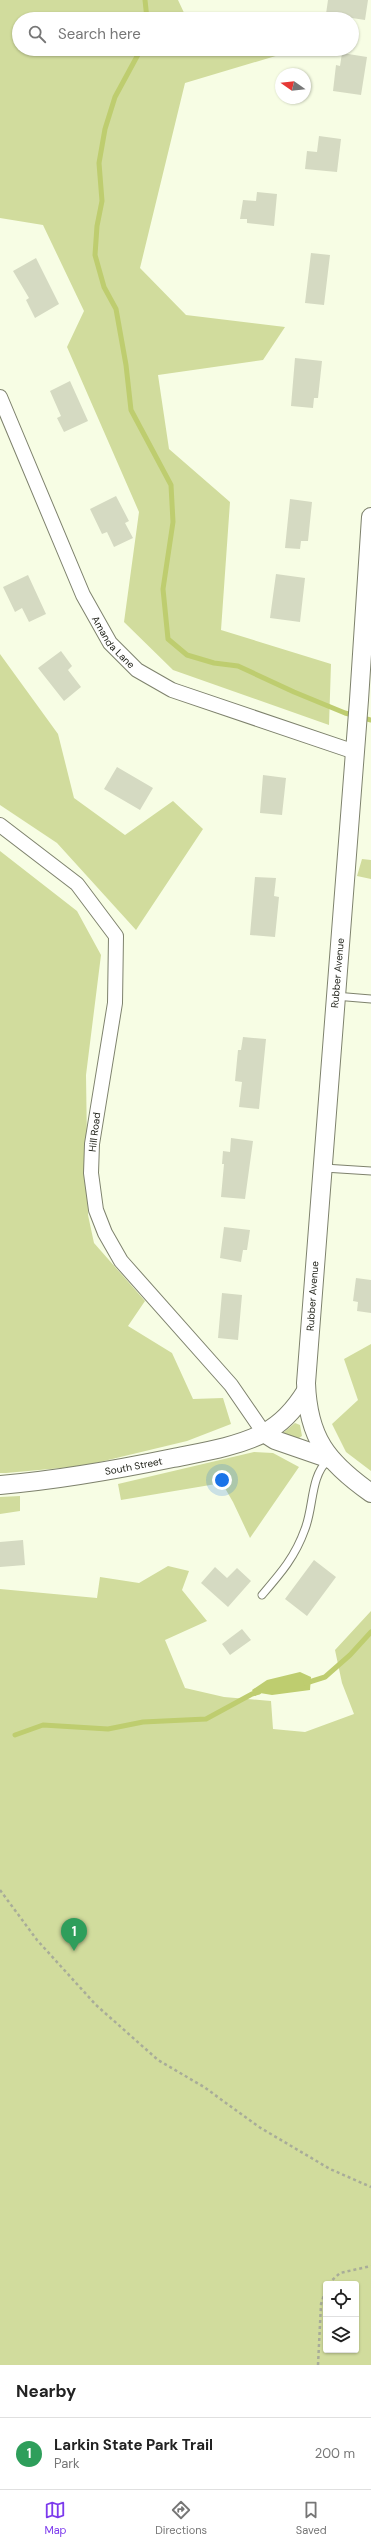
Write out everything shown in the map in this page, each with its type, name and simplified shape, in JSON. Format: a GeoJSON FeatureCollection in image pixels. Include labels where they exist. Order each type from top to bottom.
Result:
{"type":"FeatureCollection","features":[{"type":"Feature","properties":{"kind":"street","name":"Amanda Lane"},"geometry":{"type":"LineString","coordinates":[[0,397],[83,596],[110,643],[137,670],[172,690],[355,752]]}},
{"type":"Feature","properties":{"kind":"street","name":"Rubber Avenue"},"geometry":{"type":"LineString","coordinates":[[330,1459],[313,1429],[306,1391],[335,996],[357,728],[371,517]]}},
{"type":"Feature","properties":{"kind":"street","name":"Hill Road"},"geometry":{"type":"LineString","coordinates":[[0,825],[77,884],[116,936],[115,1002],[92,1144],[91,1173],[96,1210],[104,1233],[121,1261],[208,1357],[231,1385],[264,1433]]}},
{"type":"Feature","properties":{"kind":"street","name":"South Street"},"geometry":{"type":"LineString","coordinates":[[0,1485],[58,1480],[105,1472],[229,1446],[264,1433],[289,1415],[306,1391]]}},
{"type":"Feature","properties":{"kind":"street"},"geometry":{"type":"LineString","coordinates":[[264,1433],[275,1440],[330,1459],[371,1493]]}},
{"type":"Feature","properties":{"kind":"lane"},"geometry":{"type":"LineString","coordinates":[[335,996],[371,999]]}},
{"type":"Feature","properties":{"kind":"lane"},"geometry":{"type":"LineString","coordinates":[[322,1167],[371,1171]]}},
{"type":"Feature","properties":{"kind":"lane"},"geometry":{"type":"LineString","coordinates":[[262,1595],[293,1559],[306,1527],[320,1468],[330,1459]]}},
{"type":"Feature","properties":{"kind":"path"},"geometry":{"type":"LineString","coordinates":[[0,1890],[37,1940],[96,2005],[158,2060],[204,2087],[259,2127],[330,2169],[371,2187]]}},
{"type":"Feature","properties":{"kind":"path"},"geometry":{"type":"LineString","coordinates":[[331,2281],[340,2273],[371,2266]]}},
{"type":"Feature","properties":{"kind":"path"},"geometry":{"type":"LineString","coordinates":[[318,2365],[321,2304],[323,2298]]}},
{"type":"Feature","properties":{"kind":"shaded area"},"geometry":{"type":"Polygon","coordinates":[[[0,0],[178,0],[184,12],[12,12],[12,56],[276,56],[185,83],[140,268],[186,315],[285,327],[263,360],[158,375],[169,449],[230,502],[221,630],[331,664],[329,725],[173,670],[124,622],[139,512],[67,347],[84,311],[43,225],[0,218],[0,0]]]}},
{"type":"Feature","properties":{"kind":"shaded area"},"geometry":{"type":"Polygon","coordinates":[[[0,654],[58,734],[74,798],[125,835],[173,801],[203,829],[136,930],[57,843],[0,805],[0,654]]]}},
{"type":"Feature","properties":{"kind":"shaded area"},"geometry":{"type":"Polygon","coordinates":[[[0,851],[77,911],[101,955],[86,1075],[88,1215],[94,1243],[145,1301],[128,1326],[172,1353],[193,1399],[223,1398],[231,1424],[187,1441],[83,1466],[6,1473],[0,1473],[0,851]]]}},
{"type":"Feature","properties":{"kind":"shaded area"},"geometry":{"type":"Polygon","coordinates":[[[362,859],[371,860],[371,879],[357,876],[362,859]]]}},
{"type":"Feature","properties":{"kind":"shaded area"},"geometry":{"type":"Polygon","coordinates":[[[371,1344],[371,1471],[346,1452],[332,1424],[358,1400],[344,1359],[371,1344]]]}},
{"type":"Feature","properties":{"kind":"shaded area"},"geometry":{"type":"Polygon","coordinates":[[[295,1423],[300,1425],[302,1436],[296,1440],[283,1436],[283,1433],[295,1423]]]}},
{"type":"Feature","properties":{"kind":"shaded area"},"geometry":{"type":"Polygon","coordinates":[[[254,1452],[273,1453],[299,1467],[250,1538],[222,1483],[121,1500],[118,1484],[254,1452]]]}},
{"type":"Feature","properties":{"kind":"shaded area"},"geometry":{"type":"Polygon","coordinates":[[[20,1496],[20,1511],[0,1514],[0,1497],[20,1496]]]}},
{"type":"Feature","properties":{"kind":"shaded area"},"geometry":{"type":"Polygon","coordinates":[[[168,1566],[189,1571],[182,1590],[207,1621],[165,1640],[185,1688],[224,1697],[271,1701],[273,1729],[305,1732],[354,1714],[342,1683],[335,1650],[371,1611],[371,2365],[0,2365],[0,1589],[97,1598],[100,1577],[139,1583],[168,1566]]]}},
{"type":"Feature","properties":{"kind":"shaded area"},"geometry":{"type":"Polygon","coordinates":[[[300,1672],[311,1677],[310,1690],[272,1695],[260,1693],[255,1696],[252,1690],[267,1680],[300,1672]]]}},
{"type":"Feature","properties":{"kind":"building"},"geometry":{"type":"Polygon","coordinates":[[[328,0],[368,0],[365,20],[359,19],[359,12],[326,12],[328,0]]]}},
{"type":"Feature","properties":{"kind":"building"},"geometry":{"type":"Polygon","coordinates":[[[342,56],[367,57],[361,95],[333,91],[336,65],[340,66],[342,56]]]}},
{"type":"Feature","properties":{"kind":"building"},"geometry":{"type":"Polygon","coordinates":[[[319,136],[341,139],[337,172],[305,169],[307,151],[317,152],[319,136]]]}},
{"type":"Feature","properties":{"kind":"building"},"geometry":{"type":"Polygon","coordinates":[[[257,192],[277,194],[274,226],[247,223],[247,219],[240,219],[243,200],[256,201],[257,192]]]}},
{"type":"Feature","properties":{"kind":"building"},"geometry":{"type":"Polygon","coordinates":[[[311,253],[330,255],[324,305],[305,303],[311,253]]]}},
{"type":"Feature","properties":{"kind":"building"},"geometry":{"type":"Polygon","coordinates":[[[36,258],[59,304],[35,318],[26,300],[29,298],[13,271],[36,258]]]}},
{"type":"Feature","properties":{"kind":"building"},"geometry":{"type":"Polygon","coordinates":[[[295,358],[322,361],[318,398],[314,398],[313,408],[291,406],[295,358]]]}},
{"type":"Feature","properties":{"kind":"building"},"geometry":{"type":"Polygon","coordinates":[[[70,381],[88,421],[64,432],[57,418],[61,416],[50,391],[70,381]]]}},
{"type":"Feature","properties":{"kind":"building"},"geometry":{"type":"Polygon","coordinates":[[[116,496],[129,521],[125,523],[133,538],[114,547],[107,532],[102,534],[90,509],[116,496]]]}},
{"type":"Feature","properties":{"kind":"building"},"geometry":{"type":"Polygon","coordinates":[[[290,499],[312,502],[308,541],[301,541],[300,549],[285,548],[290,499]]]}},
{"type":"Feature","properties":{"kind":"building"},"geometry":{"type":"Polygon","coordinates":[[[276,574],[305,578],[300,622],[270,618],[276,574]]]}},
{"type":"Feature","properties":{"kind":"building"},"geometry":{"type":"Polygon","coordinates":[[[28,575],[46,614],[29,622],[22,608],[15,612],[3,587],[28,575]]]}},
{"type":"Feature","properties":{"kind":"building"},"geometry":{"type":"Polygon","coordinates":[[[61,651],[72,666],[68,670],[81,687],[64,701],[38,668],[61,651]]]}},
{"type":"Feature","properties":{"kind":"building"},"geometry":{"type":"Polygon","coordinates":[[[117,767],[153,788],[140,810],[104,789],[117,767]]]}},
{"type":"Feature","properties":{"kind":"building"},"geometry":{"type":"Polygon","coordinates":[[[263,775],[286,778],[282,815],[260,813],[263,775]]]}},
{"type":"Feature","properties":{"kind":"building"},"geometry":{"type":"Polygon","coordinates":[[[255,877],[276,878],[274,896],[279,897],[275,937],[250,935],[255,877]]]}},
{"type":"Feature","properties":{"kind":"building"},"geometry":{"type":"Polygon","coordinates":[[[243,1037],[266,1039],[259,1109],[239,1107],[242,1082],[235,1081],[238,1050],[241,1050],[243,1037]]]}},
{"type":"Feature","properties":{"kind":"building"},"geometry":{"type":"Polygon","coordinates":[[[231,1138],[253,1141],[245,1199],[221,1197],[224,1164],[222,1164],[223,1151],[230,1152],[231,1138]]]}},
{"type":"Feature","properties":{"kind":"building"},"geometry":{"type":"Polygon","coordinates":[[[224,1227],[250,1230],[247,1250],[243,1250],[241,1262],[220,1258],[224,1227]]]}},
{"type":"Feature","properties":{"kind":"building"},"geometry":{"type":"Polygon","coordinates":[[[356,1278],[371,1280],[371,1313],[357,1311],[358,1302],[353,1301],[356,1278]]]}},
{"type":"Feature","properties":{"kind":"building"},"geometry":{"type":"Polygon","coordinates":[[[222,1293],[242,1295],[238,1340],[218,1338],[222,1293]]]}},
{"type":"Feature","properties":{"kind":"building"},"geometry":{"type":"Polygon","coordinates":[[[23,1540],[25,1565],[0,1567],[0,1542],[23,1540]]]}},
{"type":"Feature","properties":{"kind":"building"},"geometry":{"type":"Polygon","coordinates":[[[314,1560],[336,1577],[307,1616],[285,1599],[314,1560]]]}},
{"type":"Feature","properties":{"kind":"building"},"geometry":{"type":"Polygon","coordinates":[[[215,1567],[227,1578],[237,1568],[251,1581],[228,1607],[201,1583],[215,1567]]]}},
{"type":"Feature","properties":{"kind":"building"},"geometry":{"type":"Polygon","coordinates":[[[242,1629],[251,1640],[230,1655],[222,1644],[242,1629]]]}},
{"type":"Feature","properties":{"kind":"waterway"},"geometry":{"type":"LineString","coordinates":[[145,0],[146,12]]}},
{"type":"Feature","properties":{"kind":"waterway"},"geometry":{"type":"LineString","coordinates":[[137,56],[115,97],[105,129],[99,163],[102,201],[97,226],[95,255],[104,287],[116,309],[126,365],[131,410],[171,485],[173,522],[163,589],[168,639],[187,655],[214,663],[238,666],[294,692],[345,713],[371,720]]}},
{"type":"Feature","properties":{"kind":"waterway"},"geometry":{"type":"LineString","coordinates":[[306,1683],[325,1677],[350,1655],[371,1632]]}},
{"type":"Feature","properties":{"kind":"waterway"},"geometry":{"type":"LineString","coordinates":[[15,1735],[43,1725],[108,1729],[143,1722],[206,1719],[252,1694],[259,1692]]}},
{"type":"Feature","properties":{"kind":"place","name":"Larkin State Park Trail"},"geometry":{"type":"Point","coordinates":[74,1951]}}]}
